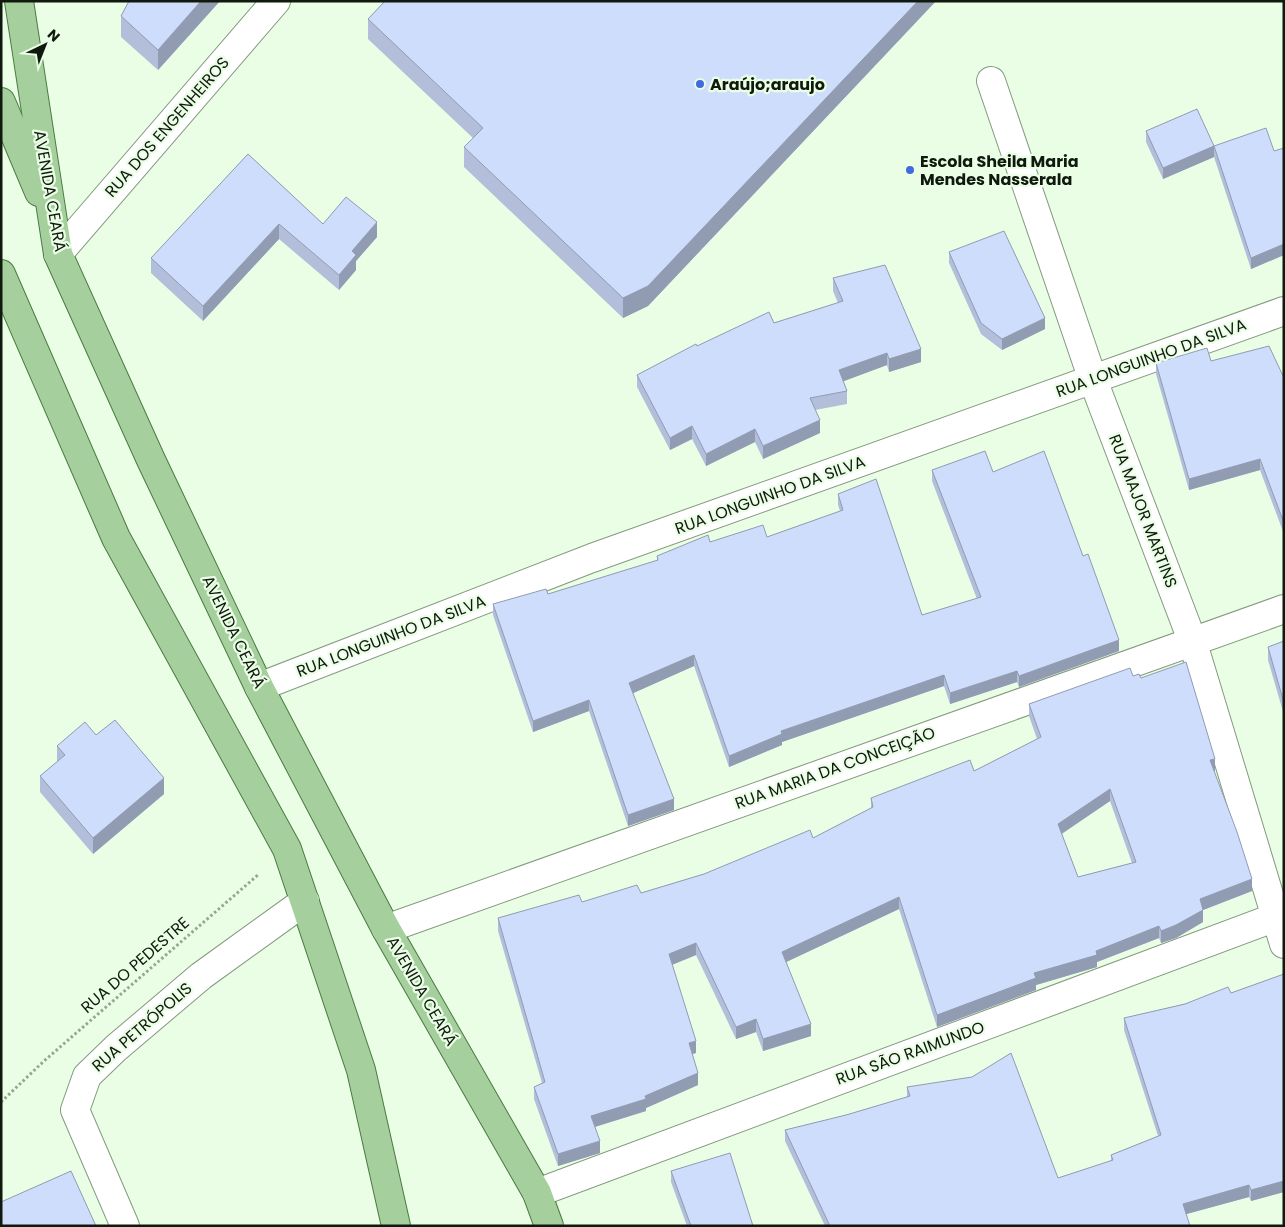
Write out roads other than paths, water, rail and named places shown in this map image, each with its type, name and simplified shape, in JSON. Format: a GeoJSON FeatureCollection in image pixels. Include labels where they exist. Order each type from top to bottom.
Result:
{"type":"FeatureCollection","features":[{"type":"Feature","properties":{"kind":"main road","name":"AVENIDA CEARÁ"},"geometry":{"type":"LineString","coordinates":[[20,1],[56,240],[151,460],[259,687],[386,929],[537,1193],[549,1226]]}},
{"type":"Feature","properties":{"kind":"main road"},"geometry":{"type":"LineString","coordinates":[[3,107],[56,240]]}},
{"type":"Feature","properties":{"kind":"main road"},"geometry":{"type":"LineString","coordinates":[[1,274],[116,538],[287,849],[361,1070],[396,1226]]}},
{"type":"Feature","properties":{"kind":"street","name":"RUA DOS ENGENHEIROS"},"geometry":{"type":"LineString","coordinates":[[56,240],[276,1]]}},
{"type":"Feature","properties":{"kind":"street","name":"RUA MAJOR MARTINS"},"geometry":{"type":"LineString","coordinates":[[991,81],[1093,380],[1192,640],[1279,916],[1284,944]]}},
{"type":"Feature","properties":{"kind":"street","name":"RUA LONGUINHO DA SILVA"},"geometry":{"type":"LineString","coordinates":[[259,687],[592,558],[1284,311]]}},
{"type":"Feature","properties":{"kind":"street","name":"RUA MARIA DA CONCEIÇÃO"},"geometry":{"type":"LineString","coordinates":[[386,929],[1192,640],[1284,609]]}},
{"type":"Feature","properties":{"kind":"street","name":"RUA PETRÓPOLIS"},"geometry":{"type":"LineString","coordinates":[[125,1226],[75,1110],[87,1076],[201,976],[305,902]]}},
{"type":"Feature","properties":{"kind":"street","name":"RUA SÃO RAIMUNDO"},"geometry":{"type":"LineString","coordinates":[[537,1193],[1279,916]]}},
{"type":"Feature","properties":{"kind":"place","name":"Araújo;araujo"},"geometry":{"type":"Point","coordinates":[700,84]}},
{"type":"Feature","properties":{"kind":"place","name":"Escola Sheila Maria Mendes Nasserala"},"geometry":{"type":"Point","coordinates":[910,170]}}]}
